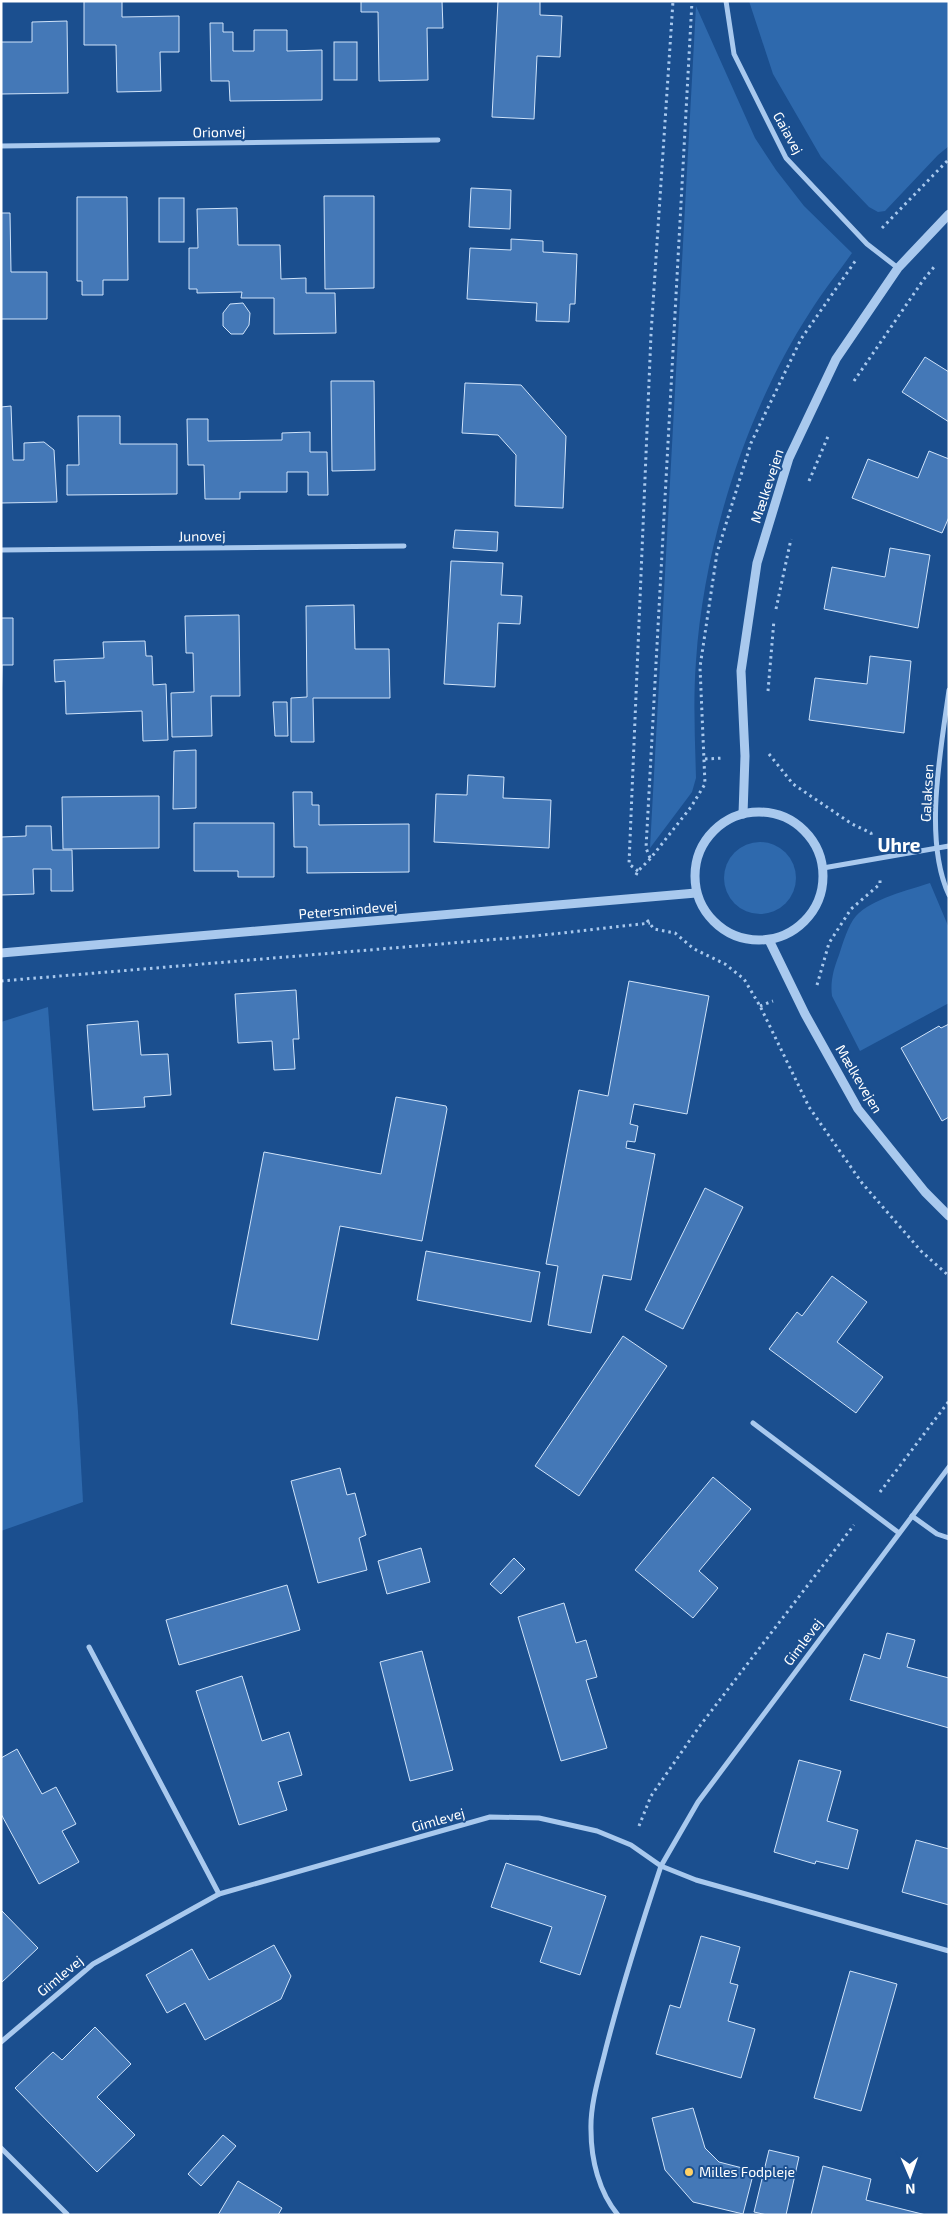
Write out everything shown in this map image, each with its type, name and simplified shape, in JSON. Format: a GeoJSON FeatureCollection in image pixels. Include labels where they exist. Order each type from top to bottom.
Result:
{"type":"FeatureCollection","features":[{"type":"Feature","properties":{"kind":"street","name":"Gaiavej"},"geometry":{"type":"LineString","coordinates":[[726,1],[734,54],[786,158],[867,244],[898,268]]}},
{"type":"Feature","properties":{"kind":"street","name":"Orionvej"},"geometry":{"type":"LineString","coordinates":[[1,146],[438,140]]}},
{"type":"Feature","properties":{"kind":"street","name":"Mælkevejen"},"geometry":{"type":"LineString","coordinates":[[743,814],[745,756],[742,671],[757,563],[789,458],[836,359],[898,268],[949,214]]}},
{"type":"Feature","properties":{"kind":"street","name":"Junovej"},"geometry":{"type":"LineString","coordinates":[[1,550],[404,546]]}},
{"type":"Feature","properties":{"kind":"street","name":"Galaksen"},"geometry":{"type":"LineString","coordinates":[[949,690],[940,760],[936,849],[944,884],[949,895]]}},
{"type":"Feature","properties":{"kind":"street"},"geometry":{"type":"LineString","coordinates":[[759,812],[789,819],[802,828],[812,840],[823,868],[820,893],[810,915],[799,927],[785,935],[769,940],[738,937],[724,930],[711,920],[702,907],[696,892],[694,878],[695,864],[707,837],[730,818],[759,812]]}},
{"type":"Feature","properties":{"kind":"street"},"geometry":{"type":"LineString","coordinates":[[823,868],[949,846]]}},
{"type":"Feature","properties":{"kind":"street","name":"Petersmindevej"},"geometry":{"type":"LineString","coordinates":[[1,953],[696,892]]}},
{"type":"Feature","properties":{"kind":"street","name":"Mælkevejen"},"geometry":{"type":"LineString","coordinates":[[769,940],[805,1014],[858,1109],[925,1192],[949,1216]]}},
{"type":"Feature","properties":{"kind":"street"},"geometry":{"type":"LineString","coordinates":[[753,1423],[899,1533]]}},
{"type":"Feature","properties":{"kind":"street","name":"Gimlevej"},"geometry":{"type":"LineString","coordinates":[[618,2215],[608,2203],[595,2167],[590,2128],[598,2082],[623,1983],[661,1866],[698,1802],[949,1467]]}},
{"type":"Feature","properties":{"kind":"street"},"geometry":{"type":"LineString","coordinates":[[912,1516],[937,1534],[949,1538]]}},
{"type":"Feature","properties":{"kind":"street"},"geometry":{"type":"LineString","coordinates":[[90,1647],[219,1894]]}},
{"type":"Feature","properties":{"kind":"street","name":"Gimlevej"},"geometry":{"type":"LineString","coordinates":[[1,2042],[94,1964],[219,1894],[490,1817],[539,1818],[597,1831],[631,1846],[661,1866],[696,1880],[949,1951]]}},
{"type":"Feature","properties":{"kind":"street"},"geometry":{"type":"LineString","coordinates":[[1,2148],[67,2214]]}},
{"type":"Feature","properties":{"kind":"path"},"geometry":{"type":"LineString","coordinates":[[638,871],[629,864],[651,334],[673,1]]}},
{"type":"Feature","properties":{"kind":"path"},"geometry":{"type":"LineString","coordinates":[[650,859],[646,848],[692,1]]}},
{"type":"Feature","properties":{"kind":"path"},"geometry":{"type":"LineString","coordinates":[[949,159],[867,244],[801,339],[751,443],[717,553],[700,667],[704,784],[691,807],[650,859],[638,871],[631,898],[654,929],[675,933],[694,949],[725,964],[744,979],[760,1006],[809,1107],[862,1183],[921,1251],[949,1276]]}},
{"type":"Feature","properties":{"kind":"path"},"geometry":{"type":"LineString","coordinates":[[851,385],[924,279],[936,265]]}},
{"type":"Feature","properties":{"kind":"path"},"geometry":{"type":"LineString","coordinates":[[806,486],[830,432]]}},
{"type":"Feature","properties":{"kind":"path"},"geometry":{"type":"LineString","coordinates":[[768,695],[775,614],[792,535]]}},
{"type":"Feature","properties":{"kind":"path"},"geometry":{"type":"LineString","coordinates":[[770,744],[770,754]]}},
{"type":"Feature","properties":{"kind":"path"},"geometry":{"type":"LineString","coordinates":[[1,981],[535,936],[650,923]]}},
{"type":"Feature","properties":{"kind":"path"},"geometry":{"type":"LineString","coordinates":[[631,1846],[651,1796],[688,1742],[753,1654],[949,1401]]}},
{"type":"Feature","properties":{"kind":"shaded area"},"geometry":{"type":"Polygon","coordinates":[[[749,1],[949,1],[949,146],[938,155],[885,211],[878,212],[869,207],[821,157],[773,74],[749,1]]]}},
{"type":"Feature","properties":{"kind":"shaded area"},"geometry":{"type":"Polygon","coordinates":[[[696,6],[755,138],[776,170],[804,206],[852,253],[815,304],[787,351],[766,392],[732,479],[708,571],[701,616],[696,661],[694,720],[696,778],[692,792],[650,848],[696,6]]]}},
{"type":"Feature","properties":{"kind":"shaded area"},"geometry":{"type":"Polygon","coordinates":[[[760,842],[780,848],[790,858],[796,878],[790,898],[780,908],[760,914],[740,908],[730,898],[724,878],[730,858],[740,848],[760,842]]]}},
{"type":"Feature","properties":{"kind":"shaded area"},"geometry":{"type":"Polygon","coordinates":[[[930,883],[949,928],[949,1003],[860,1051],[832,996],[834,970],[848,929],[856,916],[871,905],[880,900],[930,883]]]}},
{"type":"Feature","properties":{"kind":"shaded area"},"geometry":{"type":"Polygon","coordinates":[[[48,1007],[83,1502],[1,1531],[1,1022],[48,1007]]]}},
{"type":"Feature","properties":{"kind":"building"},"geometry":{"type":"Polygon","coordinates":[[[84,1],[122,1],[122,17],[179,16],[179,52],[160,52],[161,91],[117,92],[116,45],[84,45],[84,1]]]}},
{"type":"Feature","properties":{"kind":"building"},"geometry":{"type":"Polygon","coordinates":[[[361,1],[442,1],[443,28],[427,28],[428,80],[379,81],[378,12],[361,12],[361,1]]]}},
{"type":"Feature","properties":{"kind":"building"},"geometry":{"type":"Polygon","coordinates":[[[498,1],[540,1],[540,15],[562,16],[560,57],[537,56],[534,119],[492,117],[498,1]]]}},
{"type":"Feature","properties":{"kind":"building"},"geometry":{"type":"Polygon","coordinates":[[[67,21],[68,93],[1,94],[1,42],[32,42],[32,22],[67,21]]]}},
{"type":"Feature","properties":{"kind":"building"},"geometry":{"type":"Polygon","coordinates":[[[210,23],[223,23],[223,32],[233,32],[233,51],[254,51],[254,30],[287,30],[287,51],[322,50],[322,100],[230,101],[229,81],[211,81],[210,23]]]}},
{"type":"Feature","properties":{"kind":"building"},"geometry":{"type":"Polygon","coordinates":[[[334,42],[357,42],[357,80],[334,80],[334,42]]]}},
{"type":"Feature","properties":{"kind":"building"},"geometry":{"type":"Polygon","coordinates":[[[471,188],[511,190],[510,229],[469,227],[471,188]]]}},
{"type":"Feature","properties":{"kind":"building"},"geometry":{"type":"Polygon","coordinates":[[[324,196],[374,196],[374,288],[325,289],[324,196]]]}},
{"type":"Feature","properties":{"kind":"building"},"geometry":{"type":"Polygon","coordinates":[[[77,197],[127,197],[128,280],[103,280],[103,295],[82,295],[82,281],[77,281],[77,197]]]}},
{"type":"Feature","properties":{"kind":"building"},"geometry":{"type":"Polygon","coordinates":[[[159,198],[184,198],[184,242],[159,242],[159,198]]]}},
{"type":"Feature","properties":{"kind":"building"},"geometry":{"type":"Polygon","coordinates":[[[237,208],[238,245],[280,245],[281,279],[306,278],[306,293],[335,293],[336,333],[274,334],[274,298],[241,298],[242,292],[197,293],[197,289],[189,289],[189,248],[198,248],[197,209],[237,208]]]}},
{"type":"Feature","properties":{"kind":"building"},"geometry":{"type":"Polygon","coordinates":[[[1,213],[10,213],[11,272],[47,272],[47,319],[1,319],[1,213]]]}},
{"type":"Feature","properties":{"kind":"building"},"geometry":{"type":"Polygon","coordinates":[[[511,239],[543,241],[543,252],[577,254],[575,304],[570,304],[569,322],[536,321],[537,303],[467,299],[470,248],[511,250],[511,239]]]}},
{"type":"Feature","properties":{"kind":"building"},"geometry":{"type":"Polygon","coordinates":[[[243,303],[250,313],[249,325],[243,334],[231,334],[223,326],[223,313],[230,304],[243,303]]]}},
{"type":"Feature","properties":{"kind":"building"},"geometry":{"type":"Polygon","coordinates":[[[925,357],[949,372],[949,422],[902,392],[925,357]]]}},
{"type":"Feature","properties":{"kind":"building"},"geometry":{"type":"Polygon","coordinates":[[[331,381],[374,381],[375,470],[332,471],[331,381]]]}},
{"type":"Feature","properties":{"kind":"building"},"geometry":{"type":"Polygon","coordinates":[[[465,383],[521,385],[566,436],[563,508],[515,506],[516,455],[498,435],[462,433],[465,383]]]}},
{"type":"Feature","properties":{"kind":"building"},"geometry":{"type":"Polygon","coordinates":[[[11,406],[13,460],[24,460],[24,443],[44,442],[54,450],[57,502],[1,503],[1,407],[11,406]]]}},
{"type":"Feature","properties":{"kind":"building"},"geometry":{"type":"Polygon","coordinates":[[[78,416],[120,416],[120,444],[177,444],[177,494],[67,495],[67,465],[79,465],[78,416]]]}},
{"type":"Feature","properties":{"kind":"building"},"geometry":{"type":"Polygon","coordinates":[[[187,419],[208,419],[208,441],[282,440],[282,433],[310,432],[310,452],[327,452],[328,495],[308,495],[308,472],[287,472],[287,492],[240,492],[240,499],[205,499],[204,465],[188,465],[187,419]]]}},
{"type":"Feature","properties":{"kind":"building"},"geometry":{"type":"Polygon","coordinates":[[[929,451],[949,459],[949,517],[942,533],[852,498],[868,459],[918,478],[929,451]]]}},
{"type":"Feature","properties":{"kind":"building"},"geometry":{"type":"Polygon","coordinates":[[[455,530],[498,532],[497,551],[453,548],[455,530]]]}},
{"type":"Feature","properties":{"kind":"building"},"geometry":{"type":"Polygon","coordinates":[[[890,548],[930,555],[918,628],[824,609],[832,567],[885,577],[890,548]]]}},
{"type":"Feature","properties":{"kind":"building"},"geometry":{"type":"Polygon","coordinates":[[[451,561],[503,563],[501,595],[522,596],[520,624],[498,623],[495,687],[444,684],[451,561]]]}},
{"type":"Feature","properties":{"kind":"building"},"geometry":{"type":"Polygon","coordinates":[[[354,605],[355,649],[389,649],[390,698],[313,698],[314,742],[291,742],[291,698],[307,697],[306,606],[354,605]]]}},
{"type":"Feature","properties":{"kind":"building"},"geometry":{"type":"Polygon","coordinates":[[[239,615],[240,696],[211,696],[212,736],[172,737],[171,693],[194,692],[193,653],[186,653],[185,616],[239,615]]]}},
{"type":"Feature","properties":{"kind":"building"},"geometry":{"type":"Polygon","coordinates":[[[1,618],[13,618],[13,665],[2,665],[1,711],[1,618]]]}},
{"type":"Feature","properties":{"kind":"building"},"geometry":{"type":"Polygon","coordinates":[[[145,641],[146,656],[152,656],[153,685],[166,684],[168,740],[143,741],[142,711],[66,714],[65,681],[55,682],[54,660],[104,658],[103,642],[145,641]]]}},
{"type":"Feature","properties":{"kind":"building"},"geometry":{"type":"Polygon","coordinates":[[[870,656],[911,661],[904,733],[809,720],[815,678],[867,684],[870,656]]]}},
{"type":"Feature","properties":{"kind":"building"},"geometry":{"type":"Polygon","coordinates":[[[273,702],[287,702],[288,736],[275,736],[273,702]]]}},
{"type":"Feature","properties":{"kind":"building"},"geometry":{"type":"Polygon","coordinates":[[[196,750],[196,808],[173,809],[174,751],[196,750]]]}},
{"type":"Feature","properties":{"kind":"building"},"geometry":{"type":"Polygon","coordinates":[[[468,775],[504,777],[503,798],[551,800],[549,848],[434,842],[436,794],[467,795],[468,775]]]}},
{"type":"Feature","properties":{"kind":"building"},"geometry":{"type":"Polygon","coordinates":[[[293,792],[312,792],[312,805],[319,805],[319,825],[409,824],[409,872],[307,873],[307,847],[294,847],[293,792]]]}},
{"type":"Feature","properties":{"kind":"building"},"geometry":{"type":"Polygon","coordinates":[[[159,796],[159,848],[63,849],[62,797],[159,796]]]}},
{"type":"Feature","properties":{"kind":"building"},"geometry":{"type":"Polygon","coordinates":[[[194,823],[274,823],[274,877],[238,877],[238,871],[194,871],[194,823]]]}},
{"type":"Feature","properties":{"kind":"building"},"geometry":{"type":"Polygon","coordinates":[[[26,826],[51,826],[52,850],[72,850],[73,891],[51,891],[51,869],[33,869],[34,894],[1,895],[1,837],[26,836],[26,826]]]}},
{"type":"Feature","properties":{"kind":"building"},"geometry":{"type":"Polygon","coordinates":[[[629,981],[709,996],[687,1114],[634,1104],[630,1124],[638,1126],[635,1142],[627,1141],[626,1148],[655,1154],[631,1280],[603,1275],[591,1333],[548,1325],[558,1266],[546,1264],[579,1090],[608,1096],[629,981]]]}},
{"type":"Feature","properties":{"kind":"building"},"geometry":{"type":"Polygon","coordinates":[[[296,990],[299,1039],[293,1039],[295,1069],[274,1070],[272,1041],[238,1043],[235,994],[296,990]]]}},
{"type":"Feature","properties":{"kind":"building"},"geometry":{"type":"Polygon","coordinates":[[[138,1021],[141,1055],[168,1054],[171,1095],[144,1097],[145,1107],[93,1110],[87,1025],[138,1021]]]}},
{"type":"Feature","properties":{"kind":"building"},"geometry":{"type":"Polygon","coordinates":[[[949,1024],[949,1117],[942,1121],[901,1048],[939,1026],[941,1028],[949,1024]]]}},
{"type":"Feature","properties":{"kind":"building"},"geometry":{"type":"Polygon","coordinates":[[[396,1097],[446,1106],[447,1109],[422,1241],[340,1226],[318,1340],[231,1324],[264,1152],[381,1174],[396,1097]]]}},
{"type":"Feature","properties":{"kind":"building"},"geometry":{"type":"Polygon","coordinates":[[[705,1188],[743,1207],[683,1329],[645,1310],[705,1188]]]}},
{"type":"Feature","properties":{"kind":"building"},"geometry":{"type":"Polygon","coordinates":[[[426,1251],[540,1272],[531,1322],[417,1300],[426,1251]]]}},
{"type":"Feature","properties":{"kind":"building"},"geometry":{"type":"Polygon","coordinates":[[[832,1276],[867,1302],[837,1342],[883,1377],[856,1413],[769,1349],[797,1312],[802,1316],[832,1276]]]}},
{"type":"Feature","properties":{"kind":"building"},"geometry":{"type":"Polygon","coordinates":[[[623,1336],[667,1366],[579,1496],[535,1466],[623,1336]]]}},
{"type":"Feature","properties":{"kind":"building"},"geometry":{"type":"Polygon","coordinates":[[[340,1468],[347,1495],[355,1493],[366,1535],[359,1538],[367,1570],[318,1583],[291,1481],[340,1468]]]}},
{"type":"Feature","properties":{"kind":"building"},"geometry":{"type":"Polygon","coordinates":[[[713,1477],[751,1509],[699,1571],[718,1588],[693,1618],[635,1570],[713,1477]]]}},
{"type":"Feature","properties":{"kind":"building"},"geometry":{"type":"Polygon","coordinates":[[[421,1548],[430,1582],[387,1594],[378,1561],[421,1548]]]}},
{"type":"Feature","properties":{"kind":"building"},"geometry":{"type":"Polygon","coordinates":[[[514,1558],[525,1569],[501,1594],[490,1584],[514,1558]]]}},
{"type":"Feature","properties":{"kind":"building"},"geometry":{"type":"Polygon","coordinates":[[[287,1585],[300,1630],[179,1665],[166,1620],[287,1585]]]}},
{"type":"Feature","properties":{"kind":"building"},"geometry":{"type":"Polygon","coordinates":[[[564,1603],[576,1643],[586,1640],[597,1677],[586,1680],[607,1748],[561,1761],[518,1617],[564,1603]]]}},
{"type":"Feature","properties":{"kind":"building"},"geometry":{"type":"Polygon","coordinates":[[[887,1633],[915,1640],[907,1667],[949,1678],[949,1728],[850,1700],[864,1654],[880,1659],[887,1633]]]}},
{"type":"Feature","properties":{"kind":"building"},"geometry":{"type":"Polygon","coordinates":[[[422,1651],[453,1770],[410,1781],[380,1662],[422,1651]]]}},
{"type":"Feature","properties":{"kind":"building"},"geometry":{"type":"Polygon","coordinates":[[[242,1676],[262,1741],[289,1732],[302,1775],[278,1782],[287,1810],[239,1825],[196,1691],[242,1676]]]}},
{"type":"Feature","properties":{"kind":"building"},"geometry":{"type":"Polygon","coordinates":[[[17,1749],[42,1794],[56,1787],[76,1824],[62,1831],[79,1862],[39,1884],[1,1814],[1,1758],[17,1749]]]}},
{"type":"Feature","properties":{"kind":"building"},"geometry":{"type":"Polygon","coordinates":[[[799,1760],[841,1771],[827,1821],[858,1830],[848,1869],[816,1861],[815,1864],[774,1852],[799,1760]]]}},
{"type":"Feature","properties":{"kind":"building"},"geometry":{"type":"Polygon","coordinates":[[[916,1840],[949,1849],[949,1905],[902,1892],[916,1840]]]}},
{"type":"Feature","properties":{"kind":"building"},"geometry":{"type":"Polygon","coordinates":[[[506,1863],[606,1896],[580,1975],[540,1962],[552,1927],[491,1907],[506,1863]]]}},
{"type":"Feature","properties":{"kind":"building"},"geometry":{"type":"Polygon","coordinates":[[[1,1910],[38,1948],[1,1983],[1,1910]]]}},
{"type":"Feature","properties":{"kind":"building"},"geometry":{"type":"Polygon","coordinates":[[[701,1936],[740,1947],[730,1983],[738,1985],[728,2021],[755,2029],[741,2078],[656,2054],[670,2005],[680,2008],[701,1936]]]}},
{"type":"Feature","properties":{"kind":"building"},"geometry":{"type":"Polygon","coordinates":[[[274,1945],[291,1976],[281,1999],[205,2040],[185,2003],[167,2013],[146,1975],[192,1949],[209,1980],[274,1945]]]}},
{"type":"Feature","properties":{"kind":"building"},"geometry":{"type":"Polygon","coordinates":[[[850,1971],[897,1984],[861,2111],[814,2098],[850,1971]]]}},
{"type":"Feature","properties":{"kind":"building"},"geometry":{"type":"Polygon","coordinates":[[[95,2027],[131,2064],[97,2097],[135,2135],[97,2172],[15,2088],[53,2052],[62,2060],[95,2027]]]}},
{"type":"Feature","properties":{"kind":"building"},"geometry":{"type":"Polygon","coordinates":[[[693,2108],[705,2148],[719,2162],[754,2171],[743,2214],[693,2202],[665,2170],[652,2118],[693,2108]]]}},
{"type":"Feature","properties":{"kind":"building"},"geometry":{"type":"Polygon","coordinates":[[[223,2135],[236,2146],[201,2186],[188,2174],[223,2135]]]}},
{"type":"Feature","properties":{"kind":"building"},"geometry":{"type":"Polygon","coordinates":[[[769,2150],[799,2157],[786,2215],[767,2215],[754,2212],[769,2150]]]}},
{"type":"Feature","properties":{"kind":"building"},"geometry":{"type":"Polygon","coordinates":[[[823,2166],[871,2179],[866,2200],[926,2215],[811,2215],[823,2166]]]}},
{"type":"Feature","properties":{"kind":"building"},"geometry":{"type":"Polygon","coordinates":[[[238,2181],[282,2208],[278,2215],[218,2215],[238,2181]]]}},
{"type":"Feature","properties":{"kind":"place","name":"Milles Fodpleje"},"geometry":{"type":"Point","coordinates":[689,2172]}},
{"type":"Feature","properties":{"kind":"district","name":"Uhre"},"geometry":{"type":"Point","coordinates":[899,845]}}]}
